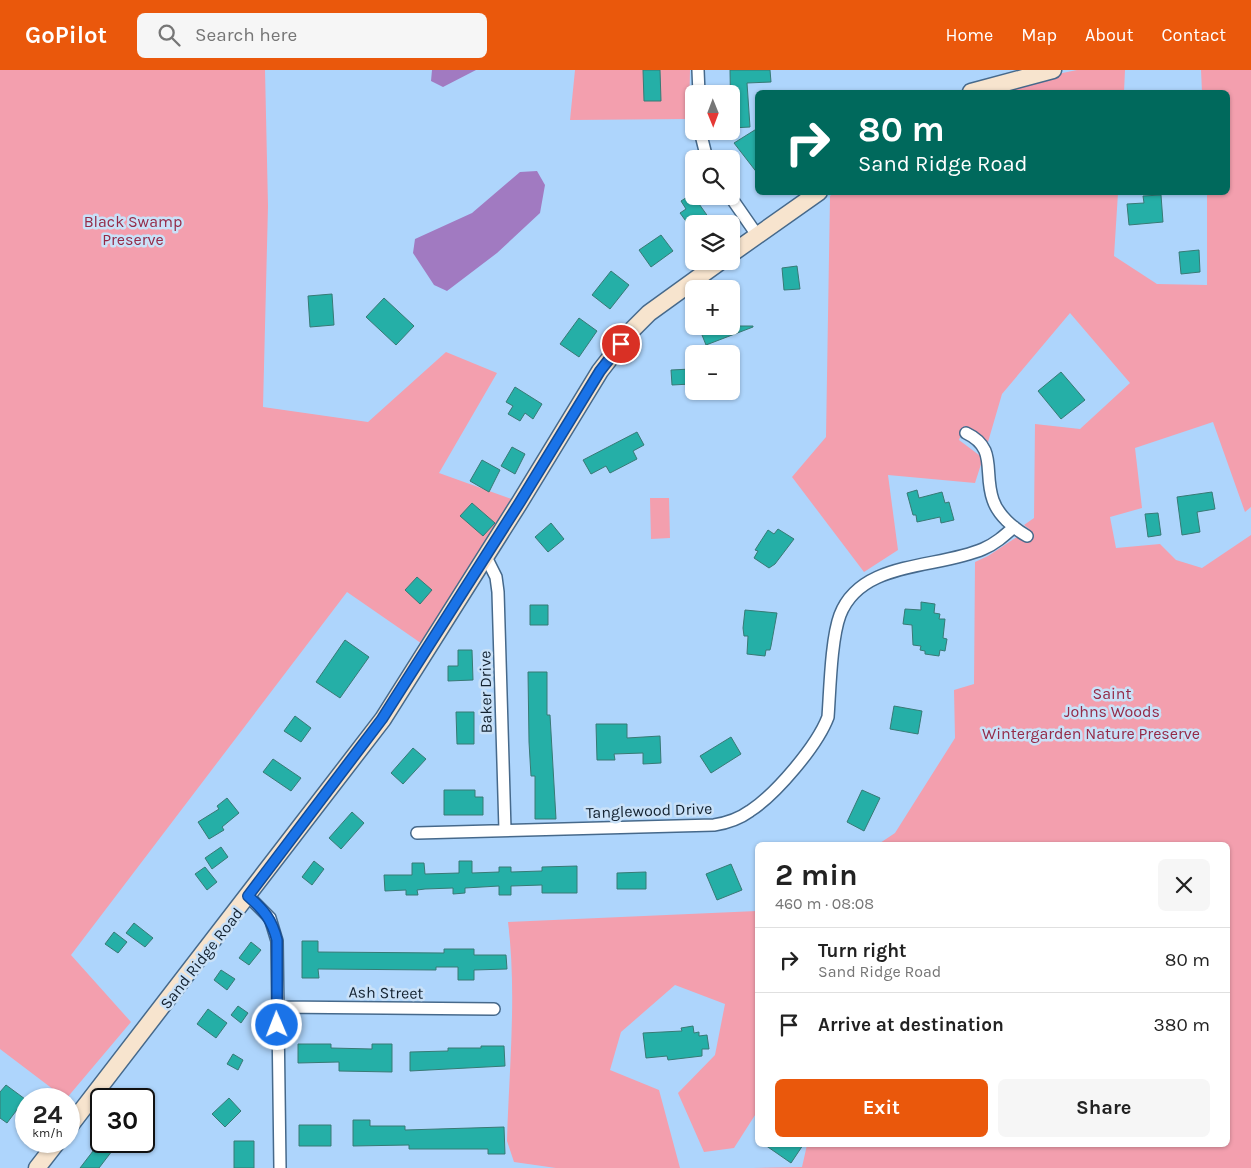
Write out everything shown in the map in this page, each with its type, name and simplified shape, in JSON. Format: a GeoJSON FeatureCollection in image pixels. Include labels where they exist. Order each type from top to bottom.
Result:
{"type":"FeatureCollection","features":[{"type":"Feature","properties":{"kind":"street"},"geometry":{"type":"LineString","coordinates":[[698,70],[699,85]]}},
{"type":"Feature","properties":{"kind":"street"},"geometry":{"type":"LineString","coordinates":[[978,90],[1052,70]]}},
{"type":"Feature","properties":{"kind":"street"},"geometry":{"type":"LineString","coordinates":[[740,247],[815,195]]}},
{"type":"Feature","properties":{"kind":"street"},"geometry":{"type":"LineString","coordinates":[[736,205],[757,235]]}},
{"type":"Feature","properties":{"kind":"street","name":"Sand Ridge Road"},"geometry":{"type":"LineString","coordinates":[[80,1113],[382,719],[600,371],[631,331],[669,297],[708,270]]}},
{"type":"Feature","properties":{"kind":"street"},"geometry":{"type":"LineString","coordinates":[[966,433],[979,440],[985,448],[993,499],[1014,527],[1027,536]]}},
{"type":"Feature","properties":{"kind":"street","name":"Tanglewood Drive"},"geometry":{"type":"LineString","coordinates":[[417,833],[714,825],[742,816],[765,799],[807,753],[823,730],[828,717],[837,626],[843,607],[855,591],[873,580],[895,572],[983,549],[999,540],[1014,527]]}},
{"type":"Feature","properties":{"kind":"street","name":"Baker Drive"},"geometry":{"type":"LineString","coordinates":[[485,555],[496,577],[498,592],[504,830]]}},
{"type":"Feature","properties":{"kind":"street"},"geometry":{"type":"LineString","coordinates":[[248,896],[264,910],[274,927],[277,940],[280,1168]]}},
{"type":"Feature","properties":{"kind":"street","name":"Ash Street"},"geometry":{"type":"LineString","coordinates":[[277,1007],[494,1009]]}},
{"type":"Feature","properties":{"kind":"street"},"geometry":{"type":"LineString","coordinates":[[37,1168],[49,1153]]}},
{"type":"Feature","properties":{"kind":"green space","name":"Black Swamp Preserve"},"geometry":{"type":"Polygon","coordinates":[[[0,70],[265,70],[268,206],[263,407],[368,422],[446,352],[497,373],[439,473],[520,502],[428,648],[347,592],[71,955],[131,1022],[75,1088],[51,1088],[0,1049],[0,70]]]}},
{"type":"Feature","properties":{"kind":"green space"},"geometry":{"type":"Polygon","coordinates":[[[575,70],[690,70],[690,85],[685,85],[685,119],[570,120],[575,70]]]}},
{"type":"Feature","properties":{"kind":"green space"},"geometry":{"type":"Polygon","coordinates":[[[1077,70],[1125,70],[1124,90],[991,90],[1013,83],[1077,70]]]}},
{"type":"Feature","properties":{"kind":"green space","name":"Saint Johns Woods"},"geometry":{"type":"Polygon","coordinates":[[[1201,70],[1251,70],[1251,507],[1245,512],[1213,422],[1135,448],[1142,508],[1110,517],[1116,548],[1160,544],[1176,560],[1202,568],[1251,535],[1251,1168],[753,1168],[802,1167],[807,1147],[1230,1147],[1230,842],[882,842],[895,833],[955,738],[954,690],[974,684],[975,562],[988,556],[1029,529],[1024,525],[1034,518],[1035,424],[1080,429],[1130,383],[1070,313],[1002,394],[988,442],[964,426],[959,440],[983,458],[975,483],[888,475],[898,550],[864,572],[792,477],[826,437],[831,195],[1118,195],[1114,256],[1157,284],[1207,285],[1207,195],[1230,195],[1230,90],[1202,90],[1201,70]]]}},
{"type":"Feature","properties":{"kind":"green space"},"geometry":{"type":"Polygon","coordinates":[[[650,498],[669,498],[670,538],[651,539],[650,498]]]}},
{"type":"Feature","properties":{"kind":"green space"},"geometry":{"type":"Polygon","coordinates":[[[755,911],[755,1115],[734,1148],[704,1152],[678,1093],[715,1055],[725,1004],[675,985],[621,1032],[610,1070],[659,1090],[680,1168],[556,1168],[514,1162],[507,1141],[512,1032],[512,976],[508,922],[755,911]]]}},
{"type":"Feature","properties":{"kind":"shaded area"},"geometry":{"type":"Polygon","coordinates":[[[432,70],[476,70],[443,87],[431,81],[432,70]]]}},
{"type":"Feature","properties":{"kind":"shaded area"},"geometry":{"type":"Polygon","coordinates":[[[537,171],[545,185],[540,213],[497,253],[447,291],[434,285],[413,253],[415,239],[472,213],[520,172],[537,171]]]}},
{"type":"Feature","properties":{"kind":"building"},"geometry":{"type":"Polygon","coordinates":[[[643,70],[660,70],[661,101],[644,101],[643,70]]]}},
{"type":"Feature","properties":{"kind":"building"},"geometry":{"type":"Polygon","coordinates":[[[730,70],[770,70],[771,82],[747,83],[750,127],[740,128],[740,85],[730,85],[730,70]]]}},
{"type":"Feature","properties":{"kind":"building"},"geometry":{"type":"Polygon","coordinates":[[[755,130],[755,170],[740,150],[734,143],[755,130]]]}},
{"type":"Feature","properties":{"kind":"building"},"geometry":{"type":"Polygon","coordinates":[[[1161,195],[1163,222],[1129,225],[1127,204],[1144,203],[1143,196],[1161,195]]]}},
{"type":"Feature","properties":{"kind":"building"},"geometry":{"type":"Polygon","coordinates":[[[685,198],[685,205],[700,205],[707,215],[685,215],[685,220],[680,213],[686,209],[681,201],[685,198]]]}},
{"type":"Feature","properties":{"kind":"building"},"geometry":{"type":"Polygon","coordinates":[[[661,235],[673,251],[651,267],[639,250],[661,235]]]}},
{"type":"Feature","properties":{"kind":"building"},"geometry":{"type":"Polygon","coordinates":[[[1199,250],[1200,272],[1181,274],[1179,252],[1199,250]]]}},
{"type":"Feature","properties":{"kind":"building"},"geometry":{"type":"Polygon","coordinates":[[[797,266],[800,289],[784,290],[782,268],[797,266]]]}},
{"type":"Feature","properties":{"kind":"building"},"geometry":{"type":"Polygon","coordinates":[[[611,271],[629,285],[610,309],[592,295],[611,271]]]}},
{"type":"Feature","properties":{"kind":"building"},"geometry":{"type":"Polygon","coordinates":[[[332,294],[334,325],[310,327],[308,296],[332,294]]]}},
{"type":"Feature","properties":{"kind":"building"},"geometry":{"type":"Polygon","coordinates":[[[384,298],[414,326],[396,345],[366,317],[384,298]]]}},
{"type":"Feature","properties":{"kind":"building"},"geometry":{"type":"Polygon","coordinates":[[[579,318],[597,331],[579,357],[560,344],[579,318]]]}},
{"type":"Feature","properties":{"kind":"building"},"geometry":{"type":"Polygon","coordinates":[[[740,326],[753,327],[740,332],[740,326]]]}},
{"type":"Feature","properties":{"kind":"building"},"geometry":{"type":"Polygon","coordinates":[[[702,335],[732,335],[706,345],[702,335]]]}},
{"type":"Feature","properties":{"kind":"building"},"geometry":{"type":"Polygon","coordinates":[[[685,369],[685,384],[672,385],[671,370],[685,369]]]}},
{"type":"Feature","properties":{"kind":"building"},"geometry":{"type":"Polygon","coordinates":[[[1061,372],[1085,400],[1061,419],[1038,391],[1061,372]]]}},
{"type":"Feature","properties":{"kind":"building"},"geometry":{"type":"Polygon","coordinates":[[[515,387],[542,404],[533,419],[525,413],[520,421],[508,414],[513,406],[506,402],[515,387]]]}},
{"type":"Feature","properties":{"kind":"building"},"geometry":{"type":"Polygon","coordinates":[[[637,432],[644,445],[633,451],[637,459],[610,473],[606,466],[591,474],[583,460],[637,432]]]}},
{"type":"Feature","properties":{"kind":"building"},"geometry":{"type":"Polygon","coordinates":[[[512,447],[525,454],[515,474],[501,466],[512,447]]]}},
{"type":"Feature","properties":{"kind":"building"},"geometry":{"type":"Polygon","coordinates":[[[482,460],[500,470],[489,492],[470,481],[482,460]]]}},
{"type":"Feature","properties":{"kind":"building"},"geometry":{"type":"Polygon","coordinates":[[[917,490],[919,498],[942,492],[945,503],[949,502],[954,520],[941,523],[940,517],[917,522],[907,493],[917,490]]]}},
{"type":"Feature","properties":{"kind":"building"},"geometry":{"type":"Polygon","coordinates":[[[1212,492],[1215,509],[1197,512],[1200,532],[1182,535],[1177,497],[1212,492]]]}},
{"type":"Feature","properties":{"kind":"building"},"geometry":{"type":"Polygon","coordinates":[[[472,503],[495,523],[483,536],[460,516],[472,503]]]}},
{"type":"Feature","properties":{"kind":"building"},"geometry":{"type":"Polygon","coordinates":[[[1158,513],[1161,535],[1148,537],[1145,514],[1158,513]]]}},
{"type":"Feature","properties":{"kind":"building"},"geometry":{"type":"Polygon","coordinates":[[[551,523],[564,539],[548,552],[535,537],[551,523]]]}},
{"type":"Feature","properties":{"kind":"building"},"geometry":{"type":"Polygon","coordinates":[[[778,529],[794,539],[775,564],[769,568],[754,558],[758,551],[755,550],[768,530],[774,534],[778,529]]]}},
{"type":"Feature","properties":{"kind":"building"},"geometry":{"type":"Polygon","coordinates":[[[417,577],[432,590],[420,604],[405,590],[417,577]]]}},
{"type":"Feature","properties":{"kind":"building"},"geometry":{"type":"Polygon","coordinates":[[[921,602],[935,604],[934,613],[940,614],[939,619],[945,619],[943,638],[947,639],[945,651],[940,650],[939,656],[925,654],[925,651],[920,650],[921,646],[913,645],[912,625],[903,624],[905,609],[921,610],[921,602]]]}},
{"type":"Feature","properties":{"kind":"building"},"geometry":{"type":"Polygon","coordinates":[[[530,605],[548,605],[548,625],[530,625],[530,605]]]}},
{"type":"Feature","properties":{"kind":"building"},"geometry":{"type":"Polygon","coordinates":[[[745,610],[777,613],[770,650],[766,650],[765,656],[747,654],[748,636],[744,636],[743,628],[745,610]]]}},
{"type":"Feature","properties":{"kind":"building"},"geometry":{"type":"Polygon","coordinates":[[[345,640],[369,657],[340,698],[316,682],[345,640]]]}},
{"type":"Feature","properties":{"kind":"building"},"geometry":{"type":"Polygon","coordinates":[[[458,650],[472,650],[473,680],[448,681],[448,666],[458,666],[458,650]]]}},
{"type":"Feature","properties":{"kind":"building"},"geometry":{"type":"Polygon","coordinates":[[[528,672],[547,672],[547,715],[550,715],[556,819],[535,819],[535,776],[531,776],[529,742],[528,672]]]}},
{"type":"Feature","properties":{"kind":"building"},"geometry":{"type":"Polygon","coordinates":[[[894,706],[922,711],[918,734],[890,729],[894,706]]]}},
{"type":"Feature","properties":{"kind":"building"},"geometry":{"type":"Polygon","coordinates":[[[456,712],[474,712],[474,744],[457,744],[456,712]]]}},
{"type":"Feature","properties":{"kind":"building"},"geometry":{"type":"Polygon","coordinates":[[[295,716],[311,728],[301,742],[284,731],[295,716]]]}},
{"type":"Feature","properties":{"kind":"building"},"geometry":{"type":"Polygon","coordinates":[[[596,724],[627,724],[627,738],[660,736],[661,763],[643,764],[643,753],[614,754],[615,760],[597,760],[596,724]]]}},
{"type":"Feature","properties":{"kind":"building"},"geometry":{"type":"Polygon","coordinates":[[[731,737],[741,754],[711,773],[700,756],[731,737]]]}},
{"type":"Feature","properties":{"kind":"building"},"geometry":{"type":"Polygon","coordinates":[[[413,748],[426,759],[403,784],[391,773],[413,748]]]}},
{"type":"Feature","properties":{"kind":"building"},"geometry":{"type":"Polygon","coordinates":[[[273,759],[301,778],[291,791],[263,772],[273,759]]]}},
{"type":"Feature","properties":{"kind":"building"},"geometry":{"type":"Polygon","coordinates":[[[444,790],[475,790],[475,797],[483,797],[483,815],[444,815],[444,790]]]}},
{"type":"Feature","properties":{"kind":"building"},"geometry":{"type":"Polygon","coordinates":[[[862,790],[880,798],[864,831],[847,822],[862,790]]]}},
{"type":"Feature","properties":{"kind":"building"},"geometry":{"type":"Polygon","coordinates":[[[227,798],[239,813],[222,827],[224,830],[209,839],[198,822],[219,809],[217,806],[227,798]]]}},
{"type":"Feature","properties":{"kind":"building"},"geometry":{"type":"Polygon","coordinates":[[[352,812],[364,823],[341,849],[329,838],[352,812]]]}},
{"type":"Feature","properties":{"kind":"building"},"geometry":{"type":"Polygon","coordinates":[[[221,847],[228,857],[212,869],[205,858],[221,847]]]}},
{"type":"Feature","properties":{"kind":"building"},"geometry":{"type":"Polygon","coordinates":[[[314,861],[324,869],[312,885],[302,877],[314,861]]]}},
{"type":"Feature","properties":{"kind":"building"},"geometry":{"type":"Polygon","coordinates":[[[459,861],[472,861],[472,873],[499,872],[499,867],[511,867],[511,872],[542,871],[542,867],[577,866],[577,893],[542,893],[542,885],[511,886],[511,895],[499,895],[499,886],[465,888],[465,893],[453,894],[453,888],[417,890],[418,895],[406,895],[406,890],[385,891],[384,875],[412,875],[412,863],[424,863],[425,874],[459,873],[459,861]]]}},
{"type":"Feature","properties":{"kind":"building"},"geometry":{"type":"Polygon","coordinates":[[[731,864],[742,890],[717,900],[706,874],[731,864]]]}},
{"type":"Feature","properties":{"kind":"building"},"geometry":{"type":"Polygon","coordinates":[[[205,867],[217,882],[207,890],[195,874],[205,867]]]}},
{"type":"Feature","properties":{"kind":"building"},"geometry":{"type":"Polygon","coordinates":[[[646,872],[646,889],[617,889],[617,873],[646,872]]]}},
{"type":"Feature","properties":{"kind":"building"},"geometry":{"type":"Polygon","coordinates":[[[134,923],[153,938],[145,947],[126,933],[134,923]]]}},
{"type":"Feature","properties":{"kind":"building"},"geometry":{"type":"Polygon","coordinates":[[[114,932],[127,942],[118,953],[105,944],[114,932]]]}},
{"type":"Feature","properties":{"kind":"building"},"geometry":{"type":"Polygon","coordinates":[[[302,941],[318,941],[318,952],[444,953],[444,949],[474,949],[474,955],[506,955],[507,969],[474,970],[474,980],[458,980],[458,967],[436,967],[436,970],[318,969],[319,978],[302,978],[302,941]]]}},
{"type":"Feature","properties":{"kind":"building"},"geometry":{"type":"Polygon","coordinates":[[[251,942],[261,950],[249,965],[239,958],[251,942]]]}},
{"type":"Feature","properties":{"kind":"building"},"geometry":{"type":"Polygon","coordinates":[[[221,970],[235,979],[227,990],[214,980],[221,970]]]}},
{"type":"Feature","properties":{"kind":"building"},"geometry":{"type":"Polygon","coordinates":[[[238,1006],[248,1013],[241,1023],[231,1015],[238,1006]]]}},
{"type":"Feature","properties":{"kind":"building"},"geometry":{"type":"Polygon","coordinates":[[[208,1009],[227,1023],[216,1038],[197,1024],[208,1009]]]}},
{"type":"Feature","properties":{"kind":"building"},"geometry":{"type":"Polygon","coordinates":[[[693,1026],[694,1033],[699,1032],[699,1036],[707,1035],[709,1049],[702,1049],[702,1056],[668,1060],[667,1056],[646,1058],[643,1033],[682,1031],[681,1028],[693,1026]]]}},
{"type":"Feature","properties":{"kind":"building"},"geometry":{"type":"Polygon","coordinates":[[[298,1044],[331,1044],[331,1048],[372,1049],[372,1044],[392,1044],[392,1072],[339,1071],[339,1062],[298,1063],[298,1044]]]}},
{"type":"Feature","properties":{"kind":"building"},"geometry":{"type":"Polygon","coordinates":[[[481,1046],[504,1046],[505,1066],[410,1071],[410,1052],[448,1051],[448,1048],[481,1048],[481,1046]]]}},
{"type":"Feature","properties":{"kind":"building"},"geometry":{"type":"Polygon","coordinates":[[[233,1054],[243,1060],[238,1070],[227,1064],[233,1054]]]}},
{"type":"Feature","properties":{"kind":"building"},"geometry":{"type":"Polygon","coordinates":[[[6,1085],[15,1092],[15,1112],[7,1123],[0,1118],[0,1092],[6,1085]]]}},
{"type":"Feature","properties":{"kind":"building"},"geometry":{"type":"Polygon","coordinates":[[[229,1098],[241,1111],[225,1127],[212,1114],[229,1098]]]}},
{"type":"Feature","properties":{"kind":"building"},"geometry":{"type":"Polygon","coordinates":[[[353,1120],[370,1120],[370,1126],[405,1126],[405,1130],[504,1127],[505,1154],[488,1154],[488,1149],[409,1149],[409,1145],[353,1146],[353,1120]]]}},
{"type":"Feature","properties":{"kind":"building"},"geometry":{"type":"Polygon","coordinates":[[[299,1125],[331,1125],[331,1146],[299,1146],[299,1125]]]}},
{"type":"Feature","properties":{"kind":"building"},"geometry":{"type":"Polygon","coordinates":[[[234,1141],[254,1141],[254,1168],[234,1168],[234,1141]]]}},
{"type":"Feature","properties":{"kind":"building"},"geometry":{"type":"Polygon","coordinates":[[[768,1147],[802,1147],[791,1163],[768,1147]]]}},
{"type":"Feature","properties":{"kind":"building"},"geometry":{"type":"Polygon","coordinates":[[[92,1153],[110,1153],[99,1168],[80,1168],[92,1153]]]}},
{"type":"Feature","properties":{"kind":"route"},"geometry":{"type":"LineString","coordinates":[[277,1025],[277,940],[270,918],[248,896],[382,719],[520,502],[600,371],[621,344]]}},
{"type":"Feature","properties":{"kind":"park label","name":"Wintergarden Nature Preserve"},"geometry":{"type":"Point","coordinates":[1091,733]}}]}
